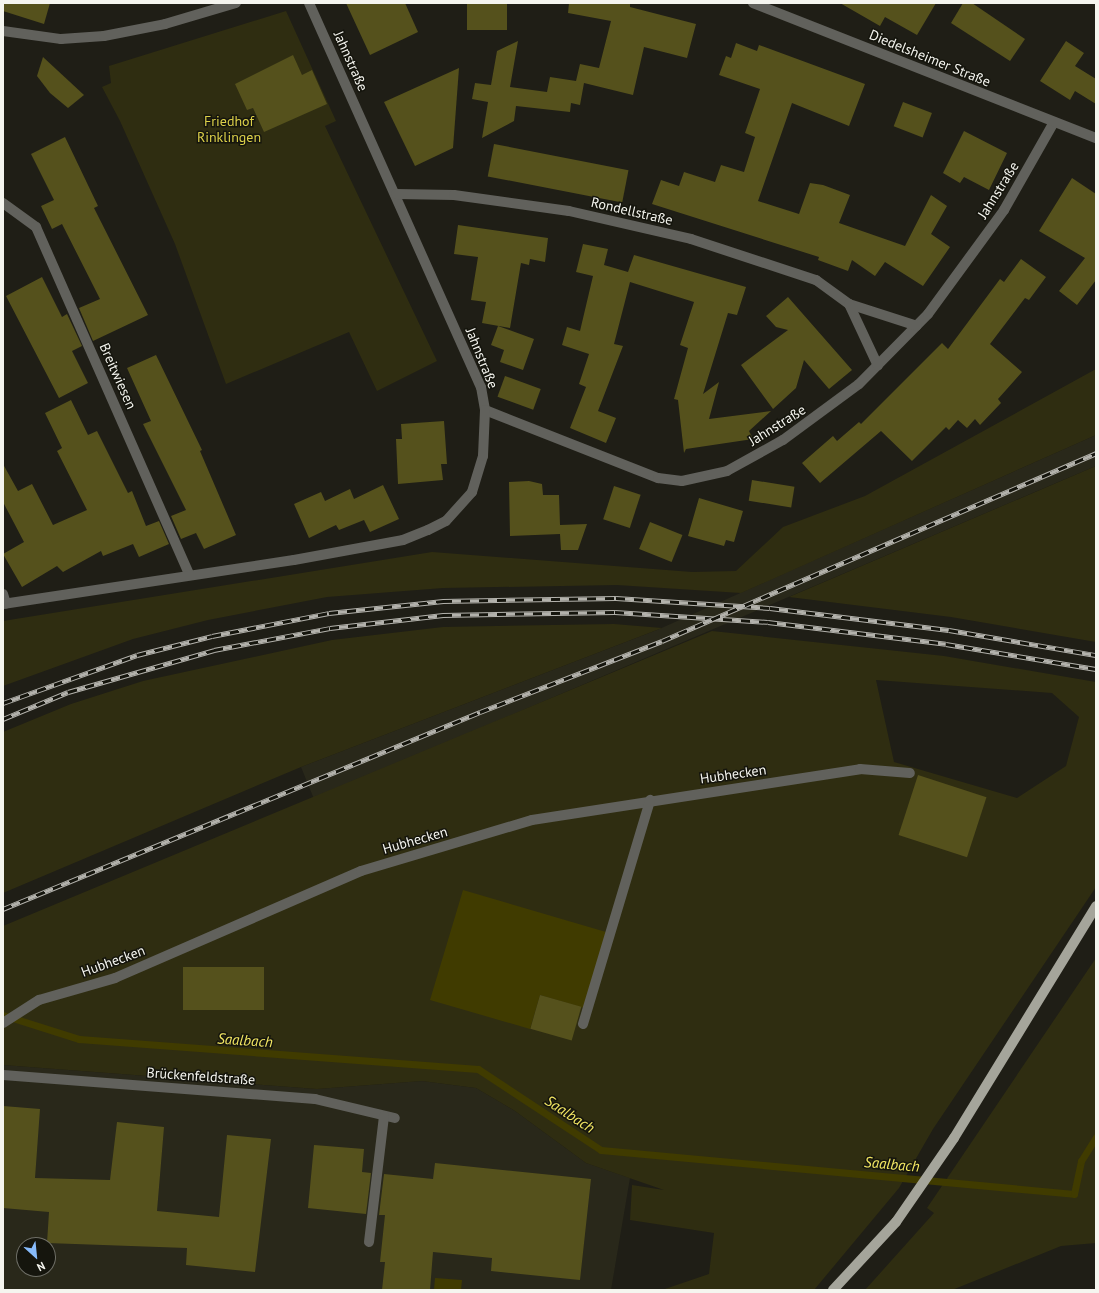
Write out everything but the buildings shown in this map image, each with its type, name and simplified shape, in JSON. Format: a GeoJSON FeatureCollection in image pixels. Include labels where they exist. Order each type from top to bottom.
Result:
{"type":"FeatureCollection","features":[{"type":"Feature","properties":{"kind":"main road"},"geometry":{"type":"LineString","coordinates":[[833,1290],[896,1222],[954,1138],[1096,906]]}},
{"type":"Feature","properties":{"kind":"street"},"geometry":{"type":"LineString","coordinates":[[3,31],[61,39],[104,36],[165,24],[236,3]]}},
{"type":"Feature","properties":{"kind":"street","name":"Jahnstraße"},"geometry":{"type":"LineString","coordinates":[[309,3],[396,194],[481,387],[485,410],[658,478],[704,478],[727,471],[783,440],[819,416],[878,366],[917,326],[1004,210],[1054,122]]}},
{"type":"Feature","properties":{"kind":"street","name":"Diedelsheimer Straße"},"geometry":{"type":"LineString","coordinates":[[753,3],[1096,138]]}},
{"type":"Feature","properties":{"kind":"street","name":"Rondellstraße"},"geometry":{"type":"LineString","coordinates":[[396,194],[454,195],[569,211],[691,239],[816,280],[849,304]]}},
{"type":"Feature","properties":{"kind":"street","name":"Breitwiesen"},"geometry":{"type":"LineString","coordinates":[[3,203],[36,228],[189,574]]}},
{"type":"Feature","properties":{"kind":"street"},"geometry":{"type":"LineString","coordinates":[[849,304],[917,326]]}},
{"type":"Feature","properties":{"kind":"street"},"geometry":{"type":"LineString","coordinates":[[849,304],[878,366]]}},
{"type":"Feature","properties":{"kind":"street"},"geometry":{"type":"LineString","coordinates":[[4,601],[294,560],[403,540],[446,521],[472,492],[479,476],[485,410]]}},
{"type":"Feature","properties":{"kind":"street","name":"Hubhecken"},"geometry":{"type":"LineString","coordinates":[[3,1023],[39,1000],[115,978],[360,871],[532,820],[650,800],[860,769],[910,773]]}},
{"type":"Feature","properties":{"kind":"street"},"geometry":{"type":"LineString","coordinates":[[583,1024],[650,800]]}},
{"type":"Feature","properties":{"kind":"street","name":"Brückenfeldstraße"},"geometry":{"type":"LineString","coordinates":[[3,1075],[315,1099],[395,1118]]}},
{"type":"Feature","properties":{"kind":"street"},"geometry":{"type":"LineString","coordinates":[[369,1242],[384,1116]]}},
{"type":"Feature","properties":{"kind":"shaded area"},"geometry":{"type":"Polygon","coordinates":[[[1096,435],[1096,466],[314,799],[301,767],[657,630],[1096,435]]]}},
{"type":"Feature","properties":{"kind":"shaded area"},"geometry":{"type":"Polygon","coordinates":[[[463,890],[606,932],[584,1008],[540,995],[530,1029],[430,1000],[463,890]]]}},
{"type":"Feature","properties":{"kind":"shaded area"},"geometry":{"type":"Polygon","coordinates":[[[3,1065],[317,1089],[422,1081],[476,1088],[515,1111],[586,1163],[630,1178],[611,1290],[3,1290],[3,1065]]]}},
{"type":"Feature","properties":{"kind":"shaded area"},"geometry":{"type":"Polygon","coordinates":[[[435,1278],[462,1280],[461,1290],[434,1290],[435,1278]]]}},
{"type":"Feature","properties":{"kind":"green space","name":"Friedhof Rinklingen"},"geometry":{"type":"Polygon","coordinates":[[[286,11],[336,121],[325,126],[437,361],[377,391],[349,332],[226,384],[175,244],[120,121],[102,87],[111,83],[109,66],[286,11]]]}},
{"type":"Feature","properties":{"kind":"green space"},"geometry":{"type":"Polygon","coordinates":[[[1096,369],[1096,435],[741,593],[617,585],[443,588],[327,597],[208,620],[133,639],[3,686],[3,621],[432,552],[692,572],[736,571],[783,527],[865,496],[1096,369]]]}},
{"type":"Feature","properties":{"kind":"green space"},"geometry":{"type":"Polygon","coordinates":[[[1096,466],[1096,642],[951,617],[789,597],[1096,466]]]}},
{"type":"Feature","properties":{"kind":"green space"},"geometry":{"type":"Polygon","coordinates":[[[614,624],[662,628],[301,767],[3,893],[3,732],[71,704],[143,681],[332,640],[443,627],[614,624]]]}},
{"type":"Feature","properties":{"kind":"green space"},"geometry":{"type":"Polygon","coordinates":[[[712,631],[944,656],[1096,682],[1096,887],[933,1129],[899,1188],[814,1290],[662,1290],[709,1274],[714,1233],[630,1220],[632,1185],[664,1190],[586,1163],[515,1111],[476,1088],[422,1081],[317,1089],[3,1065],[3,926],[712,631]],[[876,680],[894,762],[1017,798],[1066,766],[1079,717],[1052,693],[876,680]]]}},
{"type":"Feature","properties":{"kind":"green space"},"geometry":{"type":"Polygon","coordinates":[[[1096,958],[1096,1243],[1061,1246],[952,1290],[865,1290],[934,1213],[927,1208],[1096,958]]]}},
{"type":"Feature","properties":{"kind":"waterway","name":"Saalbach"},"geometry":{"type":"LineString","coordinates":[[3,1015],[79,1039],[478,1069],[601,1150],[1074,1194],[1081,1161],[1096,1137]]}},
{"type":"Feature","properties":{"kind":"railway"},"geometry":{"type":"LineString","coordinates":[[3,909],[480,712],[662,641],[1096,453]]}},
{"type":"Feature","properties":{"kind":"railway"},"geometry":{"type":"LineString","coordinates":[[3,703],[137,655],[212,636],[329,613],[443,601],[616,598],[770,608],[949,630],[1096,655]]}},
{"type":"Feature","properties":{"kind":"railway"},"geometry":{"type":"LineString","coordinates":[[3,719],[68,692],[214,650],[330,628],[443,615],[615,612],[768,622],[946,644],[1096,669]]}}]}
